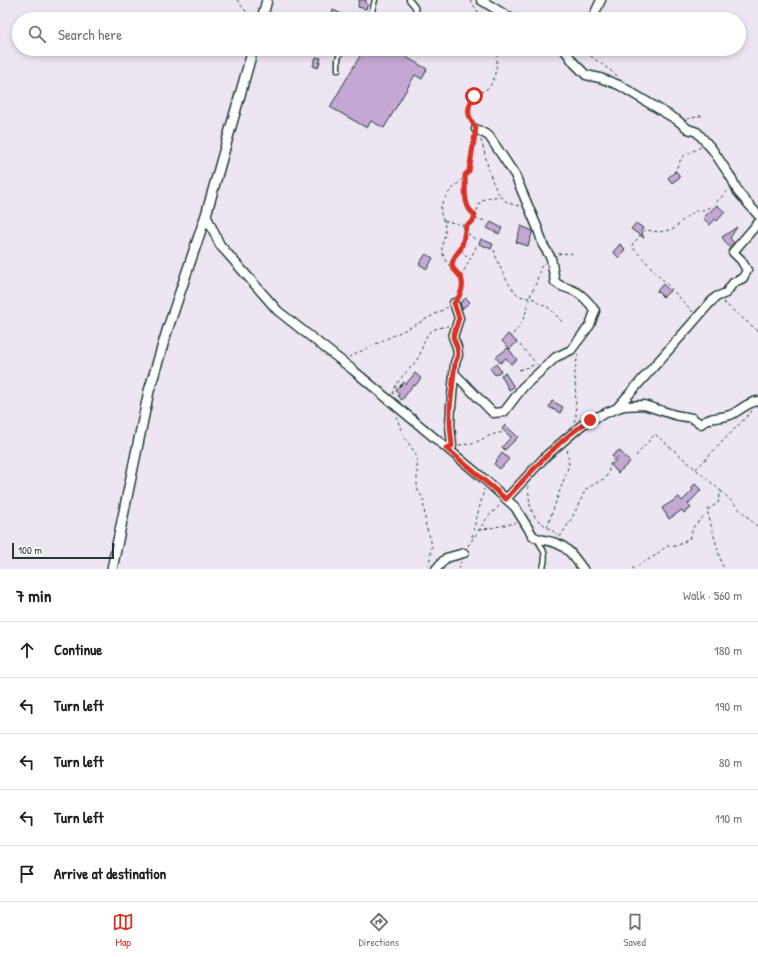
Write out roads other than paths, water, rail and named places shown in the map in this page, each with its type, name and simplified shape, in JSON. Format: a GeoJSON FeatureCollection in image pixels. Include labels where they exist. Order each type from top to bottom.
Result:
{"type":"FeatureCollection","features":[{"type":"Feature","properties":{"kind":"street"},"geometry":{"type":"LineString","coordinates":[[264,12],[267,0]]}},
{"type":"Feature","properties":{"kind":"street"},"geometry":{"type":"LineString","coordinates":[[481,0],[501,12]]}},
{"type":"Feature","properties":{"kind":"street"},"geometry":{"type":"LineString","coordinates":[[595,12],[601,0]]}},
{"type":"Feature","properties":{"kind":"street"},"geometry":{"type":"LineString","coordinates":[[112,569],[149,391],[167,331],[206,215],[251,56]]}},
{"type":"Feature","properties":{"kind":"street"},"geometry":{"type":"LineString","coordinates":[[569,56],[586,75],[600,78],[626,89],[677,120],[688,129],[697,132],[712,149],[738,192],[758,215]]}},
{"type":"Feature","properties":{"kind":"street"},"geometry":{"type":"LineString","coordinates":[[454,373],[493,413],[504,412],[523,387],[556,357],[571,350],[590,325],[595,311],[579,293],[571,289],[562,288],[555,282],[551,258],[543,245],[538,229],[515,175],[489,136],[476,128]]}},
{"type":"Feature","properties":{"kind":"street"},"geometry":{"type":"LineString","coordinates":[[206,215],[220,245],[278,311],[342,361],[506,499],[515,507],[529,531],[536,538],[562,546],[583,569]]}},
{"type":"Feature","properties":{"kind":"street"},"geometry":{"type":"LineString","coordinates":[[615,409],[716,297],[726,293],[733,283],[743,278],[748,270],[733,252],[758,223]]}},
{"type":"Feature","properties":{"kind":"street"},"geometry":{"type":"LineString","coordinates":[[452,446],[450,425],[455,363],[458,355],[453,337],[459,318],[454,303]]}},
{"type":"Feature","properties":{"kind":"street"},"geometry":{"type":"LineString","coordinates":[[506,499],[547,454],[582,425],[615,409],[624,406],[644,405],[674,415],[692,418],[701,424],[707,419],[727,416],[753,402],[758,401]]}},
{"type":"Feature","properties":{"kind":"street"},"geometry":{"type":"LineString","coordinates":[[436,569],[446,558],[464,553]]}},
{"type":"Feature","properties":{"kind":"lane"},"geometry":{"type":"LineString","coordinates":[[372,12],[375,0]]}},
{"type":"Feature","properties":{"kind":"lane"},"geometry":{"type":"LineString","coordinates":[[409,0],[416,7],[417,12]]}},
{"type":"Feature","properties":{"kind":"lane"},"geometry":{"type":"LineString","coordinates":[[338,70],[339,56]]}},
{"type":"Feature","properties":{"kind":"lane"},"geometry":{"type":"LineString","coordinates":[[536,538],[546,557],[543,568]]}}]}
